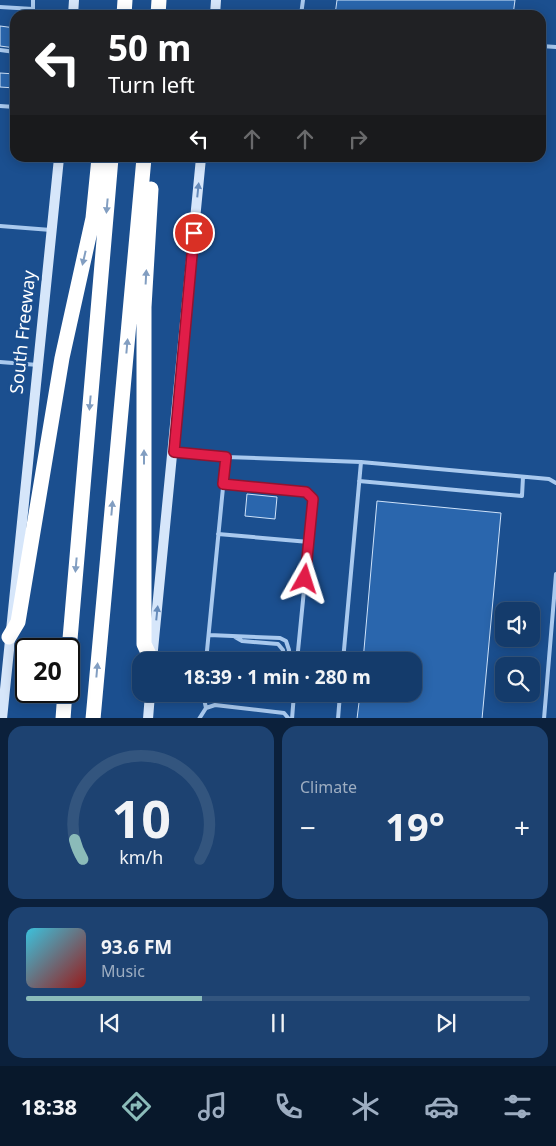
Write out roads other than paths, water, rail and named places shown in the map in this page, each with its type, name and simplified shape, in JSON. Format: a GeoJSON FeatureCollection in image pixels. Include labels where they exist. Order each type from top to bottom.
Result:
{"type":"FeatureCollection","features":[{"type":"Feature","properties":{"kind":"highway"},"geometry":{"type":"LineString","coordinates":[[9,637],[18,622],[62,358],[92,218],[99,162]]}},
{"type":"Feature","properties":{"kind":"highway"},"geometry":{"type":"LineString","coordinates":[[70,638],[111,162]]}},
{"type":"Feature","properties":{"kind":"highway"},"geometry":{"type":"LineString","coordinates":[[93,718],[144,162]]}},
{"type":"Feature","properties":{"kind":"highway"},"geometry":{"type":"LineString","coordinates":[[148,652],[144,644],[144,307],[151,162]]}},
{"type":"Feature","properties":{"kind":"highway"},"geometry":{"type":"LineString","coordinates":[[63,718],[64,703]]}},
{"type":"Feature","properties":{"kind":"main road","name":"South Freeway"},"geometry":{"type":"LineString","coordinates":[[2,718],[59,162]]}},
{"type":"Feature","properties":{"kind":"main road"},"geometry":{"type":"LineString","coordinates":[[153,652],[174,452],[201,162]]}},
{"type":"Feature","properties":{"kind":"main road"},"geometry":{"type":"LineString","coordinates":[[148,718],[149,702]]}},
{"type":"Feature","properties":{"kind":"lane"},"geometry":{"type":"LineString","coordinates":[[0,7],[33,9],[33,0]]}},
{"type":"Feature","properties":{"kind":"lane"},"geometry":{"type":"LineString","coordinates":[[0,226],[52,230]]}},
{"type":"Feature","properties":{"kind":"lane"},"geometry":{"type":"LineString","coordinates":[[0,362],[38,364]]}},
{"type":"Feature","properties":{"kind":"lane"},"geometry":{"type":"LineString","coordinates":[[174,452],[226,457],[361,462],[549,479],[556,483]]}},
{"type":"Feature","properties":{"kind":"lane"},"geometry":{"type":"LineString","coordinates":[[207,652],[226,457]]}},
{"type":"Feature","properties":{"kind":"lane"},"geometry":{"type":"LineString","coordinates":[[344,652],[361,462]]}},
{"type":"Feature","properties":{"kind":"lane"},"geometry":{"type":"LineString","coordinates":[[359,481],[522,496],[523,477]]}},
{"type":"Feature","properties":{"kind":"lane"},"geometry":{"type":"LineString","coordinates":[[223,484],[311,494],[313,499],[298,652]]}},
{"type":"Feature","properties":{"kind":"lane"},"geometry":{"type":"LineString","coordinates":[[218,534],[309,542]]}},
{"type":"Feature","properties":{"kind":"lane"},"geometry":{"type":"LineString","coordinates":[[544,718],[556,574]]}},
{"type":"Feature","properties":{"kind":"lane"},"geometry":{"type":"LineString","coordinates":[[209,635],[280,638],[286,641],[288,652]]}},
{"type":"Feature","properties":{"kind":"lane"},"geometry":{"type":"LineString","coordinates":[[233,636],[242,641],[278,644],[284,652]]}},
{"type":"Feature","properties":{"kind":"lane"},"geometry":{"type":"LineString","coordinates":[[205,702],[206,708]]}},
{"type":"Feature","properties":{"kind":"lane"},"geometry":{"type":"LineString","coordinates":[[290,718],[293,702]]}},
{"type":"Feature","properties":{"kind":"lane"},"geometry":{"type":"LineString","coordinates":[[338,718],[339,702]]}},
{"type":"Feature","properties":{"kind":"lane"},"geometry":{"type":"LineString","coordinates":[[199,718],[206,708],[215,705],[284,713],[290,718]]}}]}
